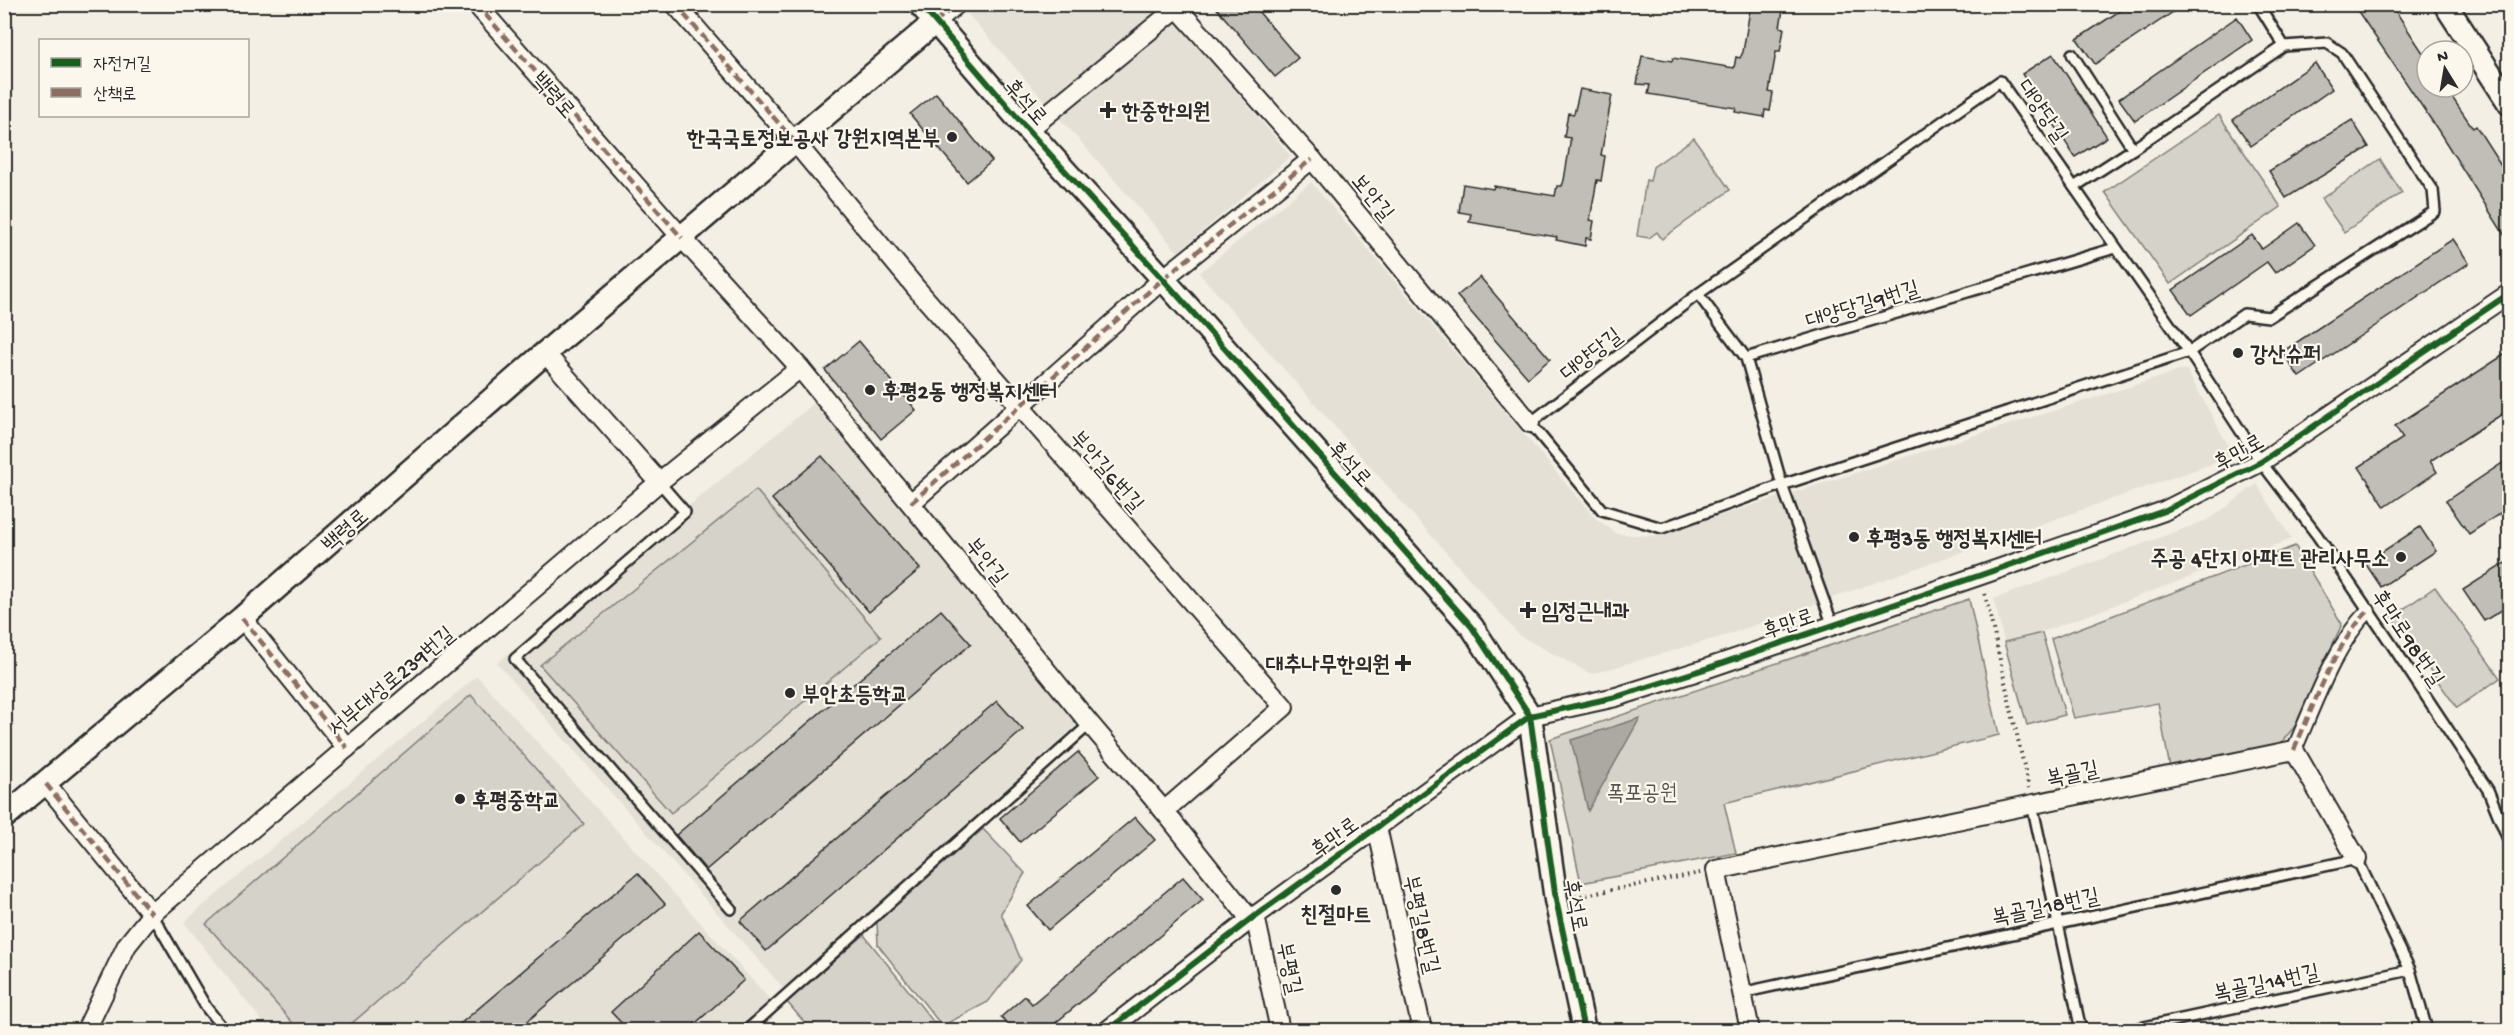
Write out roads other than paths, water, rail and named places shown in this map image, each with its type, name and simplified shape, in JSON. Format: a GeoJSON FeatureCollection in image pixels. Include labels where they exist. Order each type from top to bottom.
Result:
{"type":"FeatureCollection","features":[{"type":"Feature","properties":{"kind":"street","name":"백령로"},"geometry":{"type":"LineString","coordinates":[[476,4],[682,238]]}},
{"type":"Feature","properties":{"kind":"street"},"geometry":{"type":"LineString","coordinates":[[675,4],[795,142]]}},
{"type":"Feature","properties":{"kind":"street","name":"후석로"},"geometry":{"type":"LineString","coordinates":[[920,4],[1028,130],[1472,627],[1530,716],[1556,900],[1584,1030]]}},
{"type":"Feature","properties":{"kind":"street"},"geometry":{"type":"LineString","coordinates":[[935,22],[957,4]]}},
{"type":"Feature","properties":{"kind":"street"},"geometry":{"type":"LineString","coordinates":[[2445,4],[2510,104]]}},
{"type":"Feature","properties":{"kind":"street"},"geometry":{"type":"LineString","coordinates":[[1028,130],[1176,6]]}},
{"type":"Feature","properties":{"kind":"street","name":"보안길"},"geometry":{"type":"LineString","coordinates":[[1176,6],[1312,159],[1530,423]]}},
{"type":"Feature","properties":{"kind":"street","name":"백령로"},"geometry":{"type":"LineString","coordinates":[[4,817],[242,618],[545,353],[935,22]]}},
{"type":"Feature","properties":{"kind":"street","name":"부안길6번길"},"geometry":{"type":"LineString","coordinates":[[795,142],[916,288],[1284,707],[1164,811]]}},
{"type":"Feature","properties":{"kind":"street"},"geometry":{"type":"LineString","coordinates":[[911,503],[1163,279],[1312,159]]}},
{"type":"Feature","properties":{"kind":"street","name":"부안길"},"geometry":{"type":"LineString","coordinates":[[682,238],[800,368],[1090,724],[1252,917]]}},
{"type":"Feature","properties":{"kind":"street","name":"후만로"},"geometry":{"type":"LineString","coordinates":[[1108,1030],[1252,917],[1530,716],[1616,697],[1833,626],[2164,511],[2260,462],[2510,293]]}},
{"type":"Feature","properties":{"kind":"street"},"geometry":{"type":"LineString","coordinates":[[545,353],[659,482]]}},
{"type":"Feature","properties":{"kind":"street","name":"서부대성로239번길"},"geometry":{"type":"LineString","coordinates":[[86,1030],[127,945],[152,914],[659,482],[800,368]]}},
{"type":"Feature","properties":{"kind":"street"},"geometry":{"type":"LineString","coordinates":[[2357,859],[2295,750],[2324,684],[2354,625],[2368,611]]}},
{"type":"Feature","properties":{"kind":"street"},"geometry":{"type":"LineString","coordinates":[[242,618],[347,748]]}},
{"type":"Feature","properties":{"kind":"street","name":"복골길"},"geometry":{"type":"LineString","coordinates":[[1741,993],[1716,870],[2295,750]]}},
{"type":"Feature","properties":{"kind":"street"},"geometry":{"type":"LineString","coordinates":[[46,784],[152,914]]}},
{"type":"Feature","properties":{"kind":"street","name":"부평길8번길"},"geometry":{"type":"LineString","coordinates":[[1377,827],[1422,1030]]}},
{"type":"Feature","properties":{"kind":"street","name":"부평길"},"geometry":{"type":"LineString","coordinates":[[1252,917],[1280,1030]]}},
{"type":"Feature","properties":{"kind":"street"},"geometry":{"type":"LineString","coordinates":[[1741,993],[1750,1030]]}},
{"type":"Feature","properties":{"kind":"lane"},"geometry":{"type":"LineString","coordinates":[[2258,4],[2284,46]]}},
{"type":"Feature","properties":{"kind":"lane"},"geometry":{"type":"LineString","coordinates":[[1530,423],[1602,510],[1662,528],[1782,485],[2188,352],[2244,314],[2269,317],[2435,211],[2433,190],[2343,53],[2327,43],[2284,46],[2074,187]]}},
{"type":"Feature","properties":{"kind":"lane"},"geometry":{"type":"LineString","coordinates":[[2072,54],[2133,148]]}},
{"type":"Feature","properties":{"kind":"lane","name":"대양당길"},"geometry":{"type":"LineString","coordinates":[[1530,423],[1698,294],[2000,81],[2188,352],[2260,462]]}},
{"type":"Feature","properties":{"kind":"lane","name":"대양당길9번길"},"geometry":{"type":"LineString","coordinates":[[1746,358],[2115,248]]}},
{"type":"Feature","properties":{"kind":"lane"},"geometry":{"type":"LineString","coordinates":[[1698,294],[1746,358],[1782,485],[1833,626]]}},
{"type":"Feature","properties":{"kind":"lane","name":"후만로98번길"},"geometry":{"type":"LineString","coordinates":[[2260,462],[2317,534],[2488,790],[2510,844]]}},
{"type":"Feature","properties":{"kind":"lane"},"geometry":{"type":"LineString","coordinates":[[659,482],[685,512],[514,659],[731,909]]}},
{"type":"Feature","properties":{"kind":"lane"},"geometry":{"type":"LineString","coordinates":[[747,1030],[1090,724]]}},
{"type":"Feature","properties":{"kind":"lane"},"geometry":{"type":"LineString","coordinates":[[2032,804],[2081,1030]]}},
{"type":"Feature","properties":{"kind":"lane"},"geometry":{"type":"LineString","coordinates":[[2357,859],[2410,970],[2427,1030]]}},
{"type":"Feature","properties":{"kind":"lane","name":"복골길18번길"},"geometry":{"type":"LineString","coordinates":[[1741,993],[2057,922],[2357,859]]}},
{"type":"Feature","properties":{"kind":"lane"},"geometry":{"type":"LineString","coordinates":[[152,914],[206,1007],[224,1030]]}},
{"type":"Feature","properties":{"kind":"lane","name":"복골길14번길"},"geometry":{"type":"LineString","coordinates":[[2130,1030],[2410,970]]}},
{"type":"Feature","properties":{"kind":"place","name":"한중한의원"},"geometry":{"type":"Point","coordinates":[1108,110]}},
{"type":"Feature","properties":{"kind":"place","name":"한국국토정보공사 강원지역본부"},"geometry":{"type":"Point","coordinates":[952,137]}},
{"type":"Feature","properties":{"kind":"place","name":"강산슈퍼"},"geometry":{"type":"Point","coordinates":[2238,353]}},
{"type":"Feature","properties":{"kind":"place","name":"후평2동 행정복지센터"},"geometry":{"type":"Point","coordinates":[870,390]}},
{"type":"Feature","properties":{"kind":"place","name":"후평3동 행정복지센터"},"geometry":{"type":"Point","coordinates":[1854,537]}},
{"type":"Feature","properties":{"kind":"place","name":"주공 4단지 아파트 관리사무소"},"geometry":{"type":"Point","coordinates":[2401,557]}},
{"type":"Feature","properties":{"kind":"place","name":"임정근내과"},"geometry":{"type":"Point","coordinates":[1528,610]}},
{"type":"Feature","properties":{"kind":"place","name":"대추나무한의원"},"geometry":{"type":"Point","coordinates":[1403,663]}},
{"type":"Feature","properties":{"kind":"place","name":"부안초등학교"},"geometry":{"type":"Point","coordinates":[790,693]}},
{"type":"Feature","properties":{"kind":"place","name":"후평중학교"},"geometry":{"type":"Point","coordinates":[460,799]}},
{"type":"Feature","properties":{"kind":"place","name":"친절마트"},"geometry":{"type":"Point","coordinates":[1336,890]}},
{"type":"Feature","properties":{"kind":"park label","name":"폭포공원"},"geometry":{"type":"Point","coordinates":[1642,791]}}]}
